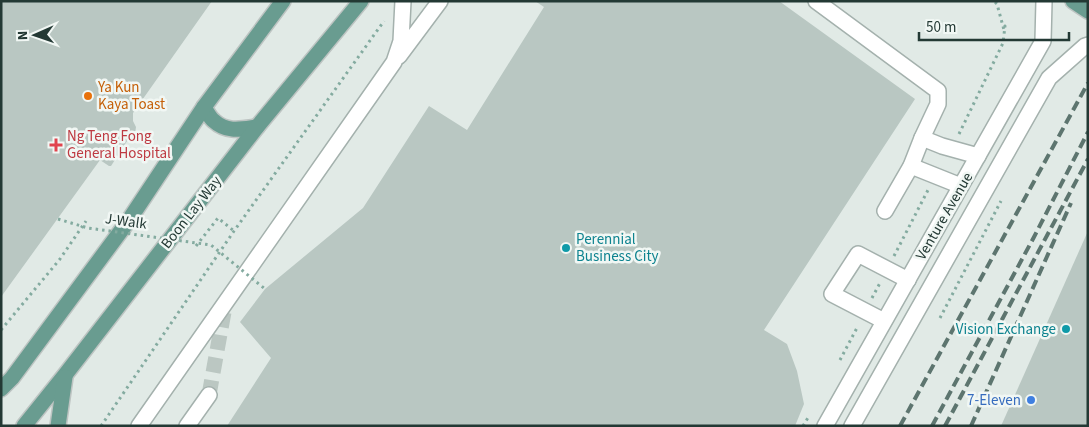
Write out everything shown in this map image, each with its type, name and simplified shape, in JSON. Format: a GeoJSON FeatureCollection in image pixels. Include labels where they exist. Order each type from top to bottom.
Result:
{"type":"FeatureCollection","features":[{"type":"Feature","properties":{"kind":"main road"},"geometry":{"type":"LineString","coordinates":[[1,389],[129,220],[204,107],[283,1]]}},
{"type":"Feature","properties":{"kind":"main road","name":"Boon Lay Way"},"geometry":{"type":"LineString","coordinates":[[24,426],[257,127],[361,1]]}},
{"type":"Feature","properties":{"kind":"main road"},"geometry":{"type":"LineString","coordinates":[[1073,1],[1088,11]]}},
{"type":"Feature","properties":{"kind":"main road"},"geometry":{"type":"LineString","coordinates":[[204,107],[213,121],[225,128],[236,130],[257,127]]}},
{"type":"Feature","properties":{"kind":"main road"},"geometry":{"type":"LineString","coordinates":[[58,426],[65,375]]}},
{"type":"Feature","properties":{"kind":"street"},"geometry":{"type":"LineString","coordinates":[[394,62],[401,41],[403,1]]}},
{"type":"Feature","properties":{"kind":"street"},"geometry":{"type":"LineString","coordinates":[[139,426],[394,62],[440,1]]}},
{"type":"Feature","properties":{"kind":"street"},"geometry":{"type":"LineString","coordinates":[[816,1],[938,91],[938,104],[911,166],[885,211]]}},
{"type":"Feature","properties":{"kind":"street","name":"Venture Avenue"},"geometry":{"type":"LineString","coordinates":[[825,426],[1043,42],[1044,1]]}},
{"type":"Feature","properties":{"kind":"street","name":"Venture Avenue"},"geometry":{"type":"LineString","coordinates":[[852,426],[1049,78],[1088,45]]}},
{"type":"Feature","properties":{"kind":"street"},"geometry":{"type":"LineString","coordinates":[[922,138],[978,156]]}},
{"type":"Feature","properties":{"kind":"street"},"geometry":{"type":"LineString","coordinates":[[911,166],[961,186]]}},
{"type":"Feature","properties":{"kind":"street"},"geometry":{"type":"LineString","coordinates":[[884,321],[832,294],[858,254],[908,280]]}},
{"type":"Feature","properties":{"kind":"street"},"geometry":{"type":"LineString","coordinates":[[187,426],[209,395]]}},
{"type":"Feature","properties":{"kind":"path"},"geometry":{"type":"LineString","coordinates":[[952,148],[1003,42],[1005,26],[1004,30],[997,4],[994,1]]}},
{"type":"Feature","properties":{"kind":"path"},"geometry":{"type":"LineString","coordinates":[[101,426],[234,231],[387,17]]}},
{"type":"Feature","properties":{"kind":"path"},"geometry":{"type":"LineString","coordinates":[[839,362],[936,176]]}},
{"type":"Feature","properties":{"kind":"path"},"geometry":{"type":"LineString","coordinates":[[940,318],[1005,194]]}},
{"type":"Feature","properties":{"kind":"path"},"geometry":{"type":"LineString","coordinates":[[196,246],[218,218],[234,231]]}},
{"type":"Feature","properties":{"kind":"path","name":"J-Walk"},"geometry":{"type":"LineString","coordinates":[[58,219],[88,228],[211,245],[265,289]]}},
{"type":"Feature","properties":{"kind":"path"},"geometry":{"type":"LineString","coordinates":[[1,330],[60,260],[86,221]]}},
{"type":"Feature","properties":{"kind":"path"},"geometry":{"type":"LineString","coordinates":[[803,426],[812,410]]}},
{"type":"Feature","properties":{"kind":"building","name":"Ng Teng Fong General Hospital"},"geometry":{"type":"Polygon","coordinates":[[[1,1],[212,1],[133,113],[133,121],[136,127],[135,134],[129,138],[111,166],[100,160],[1,297],[1,1]]]}},
{"type":"Feature","properties":{"kind":"building","name":"Perennial Business City"},"geometry":{"type":"Polygon","coordinates":[[[535,1],[779,1],[915,99],[764,330],[787,344],[797,371],[804,404],[795,426],[227,426],[271,358],[240,322],[265,289],[363,208],[429,106],[467,130],[544,7],[535,1]]]}},
{"type":"Feature","properties":{"kind":"building","name":"Vision Exchange"},"geometry":{"type":"Polygon","coordinates":[[[1088,231],[1088,426],[1001,426],[1088,231]]]}},
{"type":"Feature","properties":{"kind":"tunnel"},"geometry":{"type":"LineString","coordinates":[[209,395],[226,301]]}},
{"type":"Feature","properties":{"kind":"railway"},"geometry":{"type":"LineString","coordinates":[[900,426],[1088,83]]}},
{"type":"Feature","properties":{"kind":"railway"},"geometry":{"type":"LineString","coordinates":[[932,426],[1034,237],[1088,132]]}},
{"type":"Feature","properties":{"kind":"railway"},"geometry":{"type":"LineString","coordinates":[[945,426],[1088,159]]}},
{"type":"Feature","properties":{"kind":"railway"},"geometry":{"type":"LineString","coordinates":[[971,426],[1071,203]]}},
{"type":"Feature","properties":{"kind":"place","name":"Ya Kun Kaya Toast"},"geometry":{"type":"Point","coordinates":[88,96]}},
{"type":"Feature","properties":{"kind":"place","name":"Ng Teng Fong General Hospital"},"geometry":{"type":"Point","coordinates":[56,145]}},
{"type":"Feature","properties":{"kind":"place","name":"Perennial Business City"},"geometry":{"type":"Point","coordinates":[566,248]}},
{"type":"Feature","properties":{"kind":"place","name":"Vision Exchange"},"geometry":{"type":"Point","coordinates":[1066,329]}},
{"type":"Feature","properties":{"kind":"place","name":"7-Eleven"},"geometry":{"type":"Point","coordinates":[1031,400]}}]}
